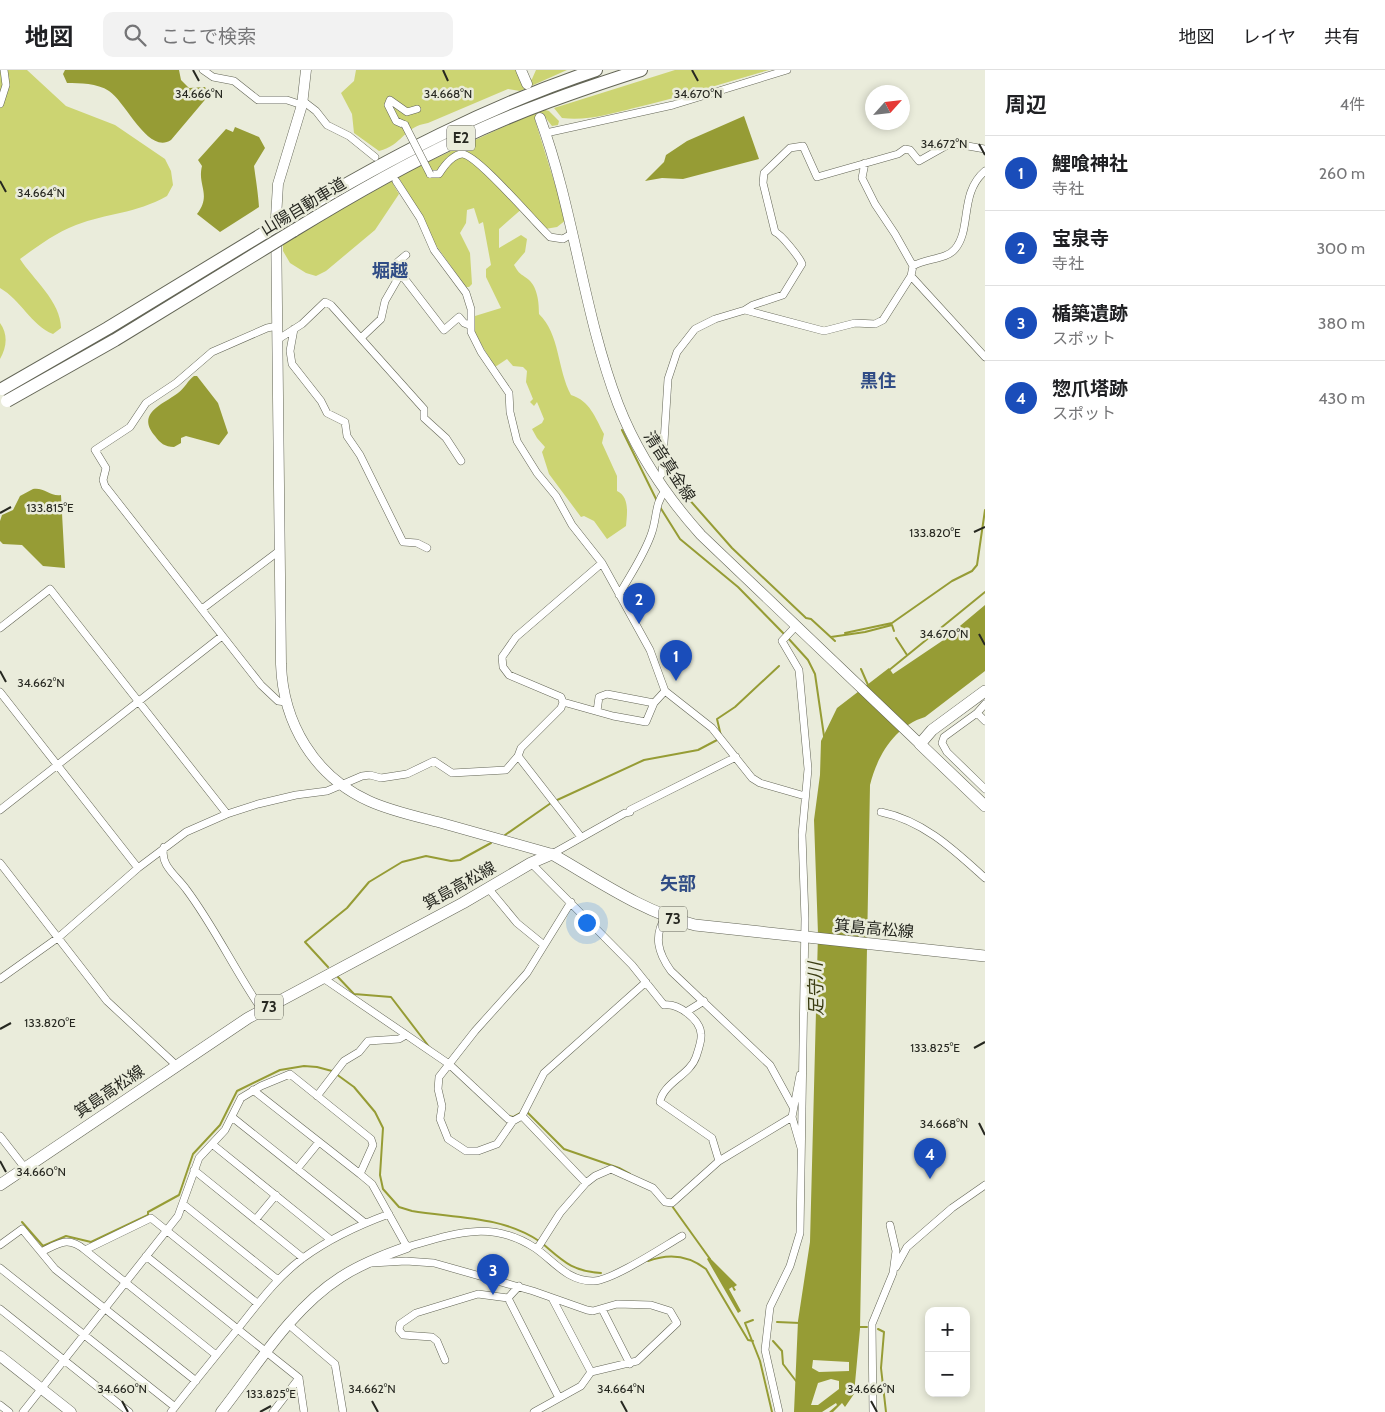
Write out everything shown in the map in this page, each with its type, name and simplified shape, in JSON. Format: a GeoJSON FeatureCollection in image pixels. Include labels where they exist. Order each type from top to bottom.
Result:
{"type":"FeatureCollection","features":[{"type":"Feature","properties":{"kind":"highway","name":"山陽自動車道"},"geometry":{"type":"LineString","coordinates":[[1,389],[100,333],[292,216],[401,154],[456,126],[530,94],[596,70]]}},
{"type":"Feature","properties":{"kind":"highway","name":"山陽自動車道"},"geometry":{"type":"LineString","coordinates":[[4,403],[115,340],[367,187],[460,139],[543,104],[641,70]]}},
{"type":"Feature","properties":{"kind":"main road"},"geometry":{"type":"LineString","coordinates":[[985,691],[932,730],[920,744],[985,806]]}},
{"type":"Feature","properties":{"kind":"main road","name":"箕島高松線"},"geometry":{"type":"LineString","coordinates":[[0,1185],[176,1065],[262,1010],[532,863],[552,854],[642,906],[666,916],[716,929],[985,956]]}},
{"type":"Feature","properties":{"kind":"street"},"geometry":{"type":"LineString","coordinates":[[0,104],[6,85],[4,70]]}},
{"type":"Feature","properties":{"kind":"street"},"geometry":{"type":"LineString","coordinates":[[203,70],[214,77],[234,81],[258,100],[287,100],[302,103],[316,111],[330,128],[349,136],[375,157]]}},
{"type":"Feature","properties":{"kind":"street"},"geometry":{"type":"LineString","coordinates":[[306,70],[302,103],[278,191],[277,326],[281,664],[286,702],[304,745],[326,772],[343,786],[384,807],[552,854],[736,757]]}},
{"type":"Feature","properties":{"kind":"street"},"geometry":{"type":"LineString","coordinates":[[522,70],[527,84]]}},
{"type":"Feature","properties":{"kind":"street"},"geometry":{"type":"LineString","coordinates":[[546,133],[673,105],[787,70]]}},
{"type":"Feature","properties":{"kind":"street"},"geometry":{"type":"LineString","coordinates":[[417,109],[407,112],[390,100],[388,105],[396,121],[405,125],[430,174],[439,174],[454,157],[467,154],[483,166],[550,238],[563,239],[573,233]]}},
{"type":"Feature","properties":{"kind":"street","name":"清音真金線"},"geometry":{"type":"LineString","coordinates":[[540,118],[546,133],[573,233],[612,387],[633,436],[657,478],[661,498],[701,535],[789,633],[846,673],[920,744]]}},
{"type":"Feature","properties":{"kind":"street"},"geometry":{"type":"LineString","coordinates":[[657,478],[662,474],[663,467],[662,454],[668,378],[677,352],[695,328],[714,318],[745,310],[753,305],[783,295],[802,264],[784,238],[775,232],[763,183],[767,168],[790,148],[797,146],[803,146],[807,150],[817,177],[898,154],[905,149],[910,150],[919,161],[951,143],[985,149]]}},
{"type":"Feature","properties":{"kind":"street"},"geometry":{"type":"LineString","coordinates":[[745,310],[824,331],[855,323],[875,324],[888,315],[911,276],[913,266],[896,234],[875,204],[862,178],[865,163]]}},
{"type":"Feature","properties":{"kind":"street"},"geometry":{"type":"LineString","coordinates":[[913,266],[921,261],[940,257],[955,250],[964,228],[965,212],[972,189],[985,171]]}},
{"type":"Feature","properties":{"kind":"street"},"geometry":{"type":"LineString","coordinates":[[396,181],[420,218],[434,250],[466,293],[471,308],[469,325],[481,352],[509,393],[510,417],[517,441],[537,473],[556,496],[572,525],[602,563],[650,650],[665,691],[712,728],[736,757],[743,769],[760,783],[805,796]]}},
{"type":"Feature","properties":{"kind":"street"},"geometry":{"type":"LineString","coordinates":[[406,255],[394,265],[400,276],[444,330],[459,317],[464,323],[469,325]]}},
{"type":"Feature","properties":{"kind":"street"},"geometry":{"type":"LineString","coordinates":[[362,337],[381,319],[386,301],[400,276]]}},
{"type":"Feature","properties":{"kind":"street"},"geometry":{"type":"LineString","coordinates":[[911,276],[985,357]]}},
{"type":"Feature","properties":{"kind":"street"},"geometry":{"type":"LineString","coordinates":[[278,340],[326,302],[331,305],[362,337],[424,409],[424,418],[446,438],[462,460]]}},
{"type":"Feature","properties":{"kind":"street"},"geometry":{"type":"LineString","coordinates":[[277,326],[267,328],[212,352],[176,383],[146,403],[130,427],[98,446],[95,450],[106,468],[104,486],[261,686],[278,701],[286,702]]}},
{"type":"Feature","properties":{"kind":"street"},"geometry":{"type":"LineString","coordinates":[[294,329],[290,351],[292,364],[328,413],[345,422],[347,436],[360,455],[403,542],[427,548]]}},
{"type":"Feature","properties":{"kind":"street"},"geometry":{"type":"LineString","coordinates":[[619,595],[648,543],[661,498]]}},
{"type":"Feature","properties":{"kind":"street"},"geometry":{"type":"LineString","coordinates":[[202,609],[280,551]]}},
{"type":"Feature","properties":{"kind":"street"},"geometry":{"type":"LineString","coordinates":[[0,979],[58,937],[164,847],[186,832],[227,814],[258,804],[327,791],[370,774],[381,778],[407,774],[434,761],[452,773],[506,770],[518,756],[521,748],[561,708],[563,702],[561,696],[509,674],[503,667],[502,657],[516,638],[602,563]]}},
{"type":"Feature","properties":{"kind":"street"},"geometry":{"type":"LineString","coordinates":[[0,628],[50,589],[227,814]]}},
{"type":"Feature","properties":{"kind":"street"},"geometry":{"type":"LineString","coordinates":[[779,1412],[765,1350],[770,1307],[799,1243],[806,938],[802,835],[808,783],[802,682],[800,670],[784,645],[789,633]]}},
{"type":"Feature","properties":{"kind":"street"},"geometry":{"type":"LineString","coordinates":[[0,810],[222,636]]}},
{"type":"Feature","properties":{"kind":"street"},"geometry":{"type":"LineString","coordinates":[[563,702],[646,722],[654,703],[665,691]]}},
{"type":"Feature","properties":{"kind":"street"},"geometry":{"type":"LineString","coordinates":[[0,692],[138,868]]}},
{"type":"Feature","properties":{"kind":"street"},"geometry":{"type":"LineString","coordinates":[[596,711],[599,697],[607,694],[654,703]]}},
{"type":"Feature","properties":{"kind":"street"},"geometry":{"type":"LineString","coordinates":[[985,704],[977,713],[944,737],[942,743],[947,752],[985,789]]}},
{"type":"Feature","properties":{"kind":"street"},"geometry":{"type":"LineString","coordinates":[[977,713],[985,721]]}},
{"type":"Feature","properties":{"kind":"street"},"geometry":{"type":"LineString","coordinates":[[518,756],[582,837]]}},
{"type":"Feature","properties":{"kind":"street"},"geometry":{"type":"LineString","coordinates":[[881,812],[897,815],[919,825],[947,844],[985,878]]}},
{"type":"Feature","properties":{"kind":"street"},"geometry":{"type":"LineString","coordinates":[[164,847],[162,853],[167,866],[195,901],[262,1010]]}},
{"type":"Feature","properties":{"kind":"street"},"geometry":{"type":"LineString","coordinates":[[0,863],[107,1001],[176,1065]]}},
{"type":"Feature","properties":{"kind":"street"},"geometry":{"type":"LineString","coordinates":[[532,863],[632,964],[664,1005],[671,1004],[686,1012],[699,1027],[701,1035],[696,1056],[667,1089],[660,1102],[712,1138],[719,1161]]}},
{"type":"Feature","properties":{"kind":"street"},"geometry":{"type":"LineString","coordinates":[[488,888],[517,923],[544,945]]}},
{"type":"Feature","properties":{"kind":"street"},"geometry":{"type":"LineString","coordinates":[[571,902],[527,973],[439,1077],[438,1089],[442,1106],[440,1119],[448,1139],[466,1151],[488,1149],[501,1139],[513,1121],[523,1113],[544,1073],[646,982]]}},
{"type":"Feature","properties":{"kind":"street"},"geometry":{"type":"LineString","coordinates":[[666,916],[658,927],[659,950],[671,970],[770,1065],[793,1107]]}},
{"type":"Feature","properties":{"kind":"street"},"geometry":{"type":"LineString","coordinates":[[323,978],[450,1063],[508,1119],[513,1121]]}},
{"type":"Feature","properties":{"kind":"street"},"geometry":{"type":"LineString","coordinates":[[686,1012],[690,1012],[704,1001]]}},
{"type":"Feature","properties":{"kind":"street"},"geometry":{"type":"LineString","coordinates":[[317,1096],[348,1057],[359,1052],[372,1039],[399,1039],[406,1035]]}},
{"type":"Feature","properties":{"kind":"street"},"geometry":{"type":"LineString","coordinates":[[802,1070],[797,1083],[792,1116],[802,1154]]}},
{"type":"Feature","properties":{"kind":"street"},"geometry":{"type":"LineString","coordinates":[[23,1412],[63,1359],[167,1230],[183,1204],[199,1158],[225,1130],[241,1098],[253,1090],[290,1074],[371,1139],[373,1145],[360,1174]]}},
{"type":"Feature","properties":{"kind":"street"},"geometry":{"type":"LineString","coordinates":[[253,1090],[372,1184],[407,1247]]}},
{"type":"Feature","properties":{"kind":"street"},"geometry":{"type":"LineString","coordinates":[[523,1113],[586,1183]]}},
{"type":"Feature","properties":{"kind":"street"},"geometry":{"type":"LineString","coordinates":[[540,1244],[560,1213],[586,1183],[595,1176],[611,1169],[653,1188],[669,1203],[719,1161],[792,1116]]}},
{"type":"Feature","properties":{"kind":"street"},"geometry":{"type":"LineString","coordinates":[[232,1117],[365,1223]]}},
{"type":"Feature","properties":{"kind":"street"},"geometry":{"type":"LineString","coordinates":[[0,1136],[25,1168]]}},
{"type":"Feature","properties":{"kind":"street"},"geometry":{"type":"LineString","coordinates":[[297,1169],[318,1142]]}},
{"type":"Feature","properties":{"kind":"street"},"geometry":{"type":"LineString","coordinates":[[212,1144],[331,1240]]}},
{"type":"Feature","properties":{"kind":"street"},"geometry":{"type":"LineString","coordinates":[[194,1170],[303,1258]]}},
{"type":"Feature","properties":{"kind":"street"},"geometry":{"type":"LineString","coordinates":[[873,1412],[872,1324],[894,1272],[907,1247],[952,1208],[985,1185]]}},
{"type":"Feature","properties":{"kind":"street"},"geometry":{"type":"LineString","coordinates":[[256,1219],[276,1195]]}},
{"type":"Feature","properties":{"kind":"street"},"geometry":{"type":"LineString","coordinates":[[183,1204],[278,1280]]}},
{"type":"Feature","properties":{"kind":"street"},"geometry":{"type":"LineString","coordinates":[[0,1268],[84,1334],[173,1409],[257,1303],[278,1280],[303,1258],[331,1240],[388,1214]]}},
{"type":"Feature","properties":{"kind":"street"},"geometry":{"type":"LineString","coordinates":[[85,1250],[151,1218],[257,1303]]}},
{"type":"Feature","properties":{"kind":"street"},"geometry":{"type":"LineString","coordinates":[[890,1225],[896,1251],[894,1272]]}},
{"type":"Feature","properties":{"kind":"street"},"geometry":{"type":"LineString","coordinates":[[0,1245],[22,1229],[55,1269],[196,1381]]}},
{"type":"Feature","properties":{"kind":"street"},"geometry":{"type":"LineString","coordinates":[[221,1412],[288,1324],[333,1282],[364,1264],[407,1247],[462,1231],[483,1230],[540,1244],[569,1275],[594,1281],[608,1276],[682,1236]]}},
{"type":"Feature","properties":{"kind":"street"},"geometry":{"type":"LineString","coordinates":[[41,1252],[66,1241],[77,1243],[216,1354]]}},
{"type":"Feature","properties":{"kind":"street"},"geometry":{"type":"LineString","coordinates":[[146,1256],[299,1378],[304,1412]]}},
{"type":"Feature","properties":{"kind":"street"},"geometry":{"type":"LineString","coordinates":[[364,1264],[421,1261],[519,1286],[587,1310],[602,1309],[616,1304],[657,1305],[670,1311],[677,1323],[637,1362],[591,1372],[581,1386],[534,1412]]}},
{"type":"Feature","properties":{"kind":"street"},"geometry":{"type":"LineString","coordinates":[[508,1298],[519,1286]]}},
{"type":"Feature","properties":{"kind":"street"},"geometry":{"type":"LineString","coordinates":[[445,1360],[437,1341],[432,1337],[403,1335],[399,1330],[400,1324],[416,1313],[478,1294],[508,1298]]}},
{"type":"Feature","properties":{"kind":"street"},"geometry":{"type":"LineString","coordinates":[[508,1298],[559,1398]]}},
{"type":"Feature","properties":{"kind":"street"},"geometry":{"type":"LineString","coordinates":[[552,1298],[591,1372]]}},
{"type":"Feature","properties":{"kind":"street"},"geometry":{"type":"LineString","coordinates":[[0,1309],[129,1412]]}},
{"type":"Feature","properties":{"kind":"street"},"geometry":{"type":"LineString","coordinates":[[602,1309],[630,1364]]}},
{"type":"Feature","properties":{"kind":"street"},"geometry":{"type":"LineString","coordinates":[[288,1324],[335,1364],[344,1412]]}},
{"type":"Feature","properties":{"kind":"street"},"geometry":{"type":"LineString","coordinates":[[0,1356],[71,1412]]}},
{"type":"Feature","properties":{"kind":"street"},"geometry":{"type":"LineString","coordinates":[[273,1412],[299,1378]]}},
{"type":"Feature","properties":{"kind":"street"},"geometry":{"type":"LineString","coordinates":[[0,1405],[9,1412]]}},
{"type":"Feature","properties":{"kind":"shaded area"},"geometry":{"type":"Polygon","coordinates":[[[0,70],[27,70],[66,106],[115,125],[165,159],[171,171],[173,185],[167,196],[132,210],[87,221],[68,228],[20,259],[45,291],[60,318],[61,328],[53,334],[38,325],[14,299],[0,288],[0,70]]]}},
{"type":"Feature","properties":{"kind":"shaded area"},"geometry":{"type":"Polygon","coordinates":[[[65,70],[179,70],[181,80],[189,88],[205,87],[209,95],[171,140],[162,143],[146,134],[109,91],[94,85],[67,83],[63,74],[65,70]]]}},
{"type":"Feature","properties":{"kind":"shaded area"},"geometry":{"type":"Polygon","coordinates":[[[356,70],[517,70],[523,84],[532,79],[536,70],[567,70],[520,91],[508,89],[413,128],[393,145],[379,151],[354,133],[352,114],[341,93],[354,81],[356,70]]]}},
{"type":"Feature","properties":{"kind":"shaded area"},"geometry":{"type":"Polygon","coordinates":[[[675,70],[769,70],[616,113],[571,119],[562,118],[554,108],[675,70]]]}},
{"type":"Feature","properties":{"kind":"shaded area"},"geometry":{"type":"Polygon","coordinates":[[[542,109],[549,111],[559,121],[558,125],[552,126],[545,117],[535,120],[566,220],[557,227],[545,229],[524,207],[499,229],[499,248],[521,235],[527,239],[525,252],[514,265],[535,288],[539,314],[551,331],[566,385],[571,395],[587,405],[604,434],[602,443],[617,476],[617,491],[624,497],[627,511],[626,526],[607,539],[594,521],[584,516],[581,517],[549,474],[542,452],[545,447],[532,429],[542,423],[544,419],[537,402],[534,406],[530,402],[533,399],[526,382],[527,371],[523,367],[513,366],[507,359],[495,367],[475,334],[475,316],[501,308],[486,277],[486,269],[491,265],[483,222],[479,224],[474,208],[467,210],[466,223],[460,233],[470,253],[472,284],[469,287],[466,287],[435,244],[421,214],[400,180],[393,184],[399,194],[375,230],[326,271],[316,276],[306,273],[290,263],[283,251],[283,242],[415,168],[542,109]]]}},
{"type":"Feature","properties":{"kind":"shaded area"},"geometry":{"type":"Polygon","coordinates":[[[744,116],[759,159],[683,179],[662,178],[645,181],[664,162],[666,155],[687,141],[744,116]]]}},
{"type":"Feature","properties":{"kind":"shaded area"},"geometry":{"type":"Polygon","coordinates":[[[235,127],[259,137],[265,148],[254,166],[259,207],[220,232],[197,214],[204,195],[201,179],[202,166],[198,160],[226,129],[233,132],[235,127]]]}},
{"type":"Feature","properties":{"kind":"shaded area"},"geometry":{"type":"Polygon","coordinates":[[[0,323],[3,327],[6,341],[0,359],[0,323]]]}},
{"type":"Feature","properties":{"kind":"shaded area"},"geometry":{"type":"Polygon","coordinates":[[[194,376],[197,376],[218,403],[228,433],[219,445],[186,436],[181,438],[181,443],[174,447],[165,445],[159,441],[150,428],[148,421],[150,415],[159,405],[180,391],[194,376]]]}},
{"type":"Feature","properties":{"kind":"shaded area"},"geometry":{"type":"Polygon","coordinates":[[[33,489],[41,489],[54,495],[61,495],[65,568],[43,566],[22,545],[3,544],[0,541],[0,521],[2,515],[13,510],[20,496],[33,489]]]}},
{"type":"Feature","properties":{"kind":"shaded area"},"geometry":{"type":"Polygon","coordinates":[[[985,605],[985,671],[925,717],[914,721],[896,735],[877,763],[870,785],[860,1329],[854,1394],[845,1407],[842,1403],[833,1412],[829,1412],[837,1405],[836,1403],[822,1412],[794,1412],[798,1321],[810,1242],[818,934],[814,820],[820,775],[821,741],[837,708],[889,668],[893,674],[942,641],[985,605]],[[813,1360],[812,1368],[819,1372],[849,1371],[849,1362],[813,1360]],[[831,1379],[818,1383],[811,1405],[818,1405],[839,1389],[839,1381],[831,1379]]]}},
{"type":"Feature","properties":{"kind":"shaded area"},"geometry":{"type":"Polygon","coordinates":[[[709,1257],[737,1285],[734,1287],[736,1290],[734,1291],[732,1287],[729,1289],[741,1311],[738,1313],[707,1259],[709,1257]]]}},
{"type":"Feature","properties":{"kind":"waterway"},"geometry":{"type":"LineString","coordinates":[[622,430],[657,501]]}},
{"type":"Feature","properties":{"kind":"waterway"},"geometry":{"type":"LineString","coordinates":[[672,480],[732,548],[806,618],[811,619],[835,641]]}},
{"type":"Feature","properties":{"kind":"waterway"},"geometry":{"type":"LineString","coordinates":[[660,507],[680,539],[738,587],[785,635]]}},
{"type":"Feature","properties":{"kind":"waterway"},"geometry":{"type":"LineString","coordinates":[[845,633],[892,623],[952,581],[972,571],[977,565],[985,510]]}},
{"type":"Feature","properties":{"kind":"waterway"},"geometry":{"type":"LineString","coordinates":[[888,671],[985,592]]}},
{"type":"Feature","properties":{"kind":"waterway"},"geometry":{"type":"LineString","coordinates":[[831,637],[865,632],[892,625],[894,631]]}},
{"type":"Feature","properties":{"kind":"waterway"},"geometry":{"type":"LineString","coordinates":[[788,638],[808,660],[815,674],[824,736]]}},
{"type":"Feature","properties":{"kind":"waterway"},"geometry":{"type":"LineString","coordinates":[[896,638],[907,655]]}},
{"type":"Feature","properties":{"kind":"waterway"},"geometry":{"type":"LineString","coordinates":[[721,736],[717,719],[735,707],[779,666]]}},
{"type":"Feature","properties":{"kind":"waterway"},"geometry":{"type":"LineString","coordinates":[[861,669],[868,685]]}},
{"type":"Feature","properties":{"kind":"waterway"},"geometry":{"type":"LineString","coordinates":[[555,801],[644,760],[698,750],[717,740]]}},
{"type":"Feature","properties":{"kind":"waterway"},"geometry":{"type":"LineString","coordinates":[[505,835],[551,803]]}},
{"type":"Feature","properties":{"kind":"waterway"},"geometry":{"type":"LineString","coordinates":[[328,967],[305,942],[347,908],[369,882],[402,862],[426,856],[451,861],[460,860],[491,843]]}},
{"type":"Feature","properties":{"kind":"waterway"},"geometry":{"type":"LineString","coordinates":[[336,975],[354,994],[391,997],[430,1048]]}},
{"type":"Feature","properties":{"kind":"waterway"},"geometry":{"type":"LineString","coordinates":[[22,1222],[43,1246],[66,1236],[91,1242],[148,1215],[148,1212],[179,1195],[193,1154],[220,1125],[237,1091],[280,1070],[304,1066],[332,1071],[354,1087],[375,1112],[383,1128],[380,1175],[383,1189],[399,1207],[412,1211],[494,1222],[525,1233],[539,1241]]}},
{"type":"Feature","properties":{"kind":"waterway"},"geometry":{"type":"LineString","coordinates":[[509,1116],[513,1117],[522,1112]]}},
{"type":"Feature","properties":{"kind":"waterway"},"geometry":{"type":"LineString","coordinates":[[527,1112],[564,1149],[619,1168],[630,1174]]}},
{"type":"Feature","properties":{"kind":"waterway"},"geometry":{"type":"LineString","coordinates":[[672,1206],[710,1259]]}},
{"type":"Feature","properties":{"kind":"waterway"},"geometry":{"type":"LineString","coordinates":[[543,1244],[575,1268],[601,1273]]}},
{"type":"Feature","properties":{"kind":"waterway"},"geometry":{"type":"LineString","coordinates":[[648,1261],[671,1256],[685,1258],[706,1269],[748,1340],[753,1341]]}},
{"type":"Feature","properties":{"kind":"waterway"},"geometry":{"type":"LineString","coordinates":[[753,1320],[745,1323],[760,1361],[772,1412]]}},
{"type":"Feature","properties":{"kind":"waterway"},"geometry":{"type":"LineString","coordinates":[[777,1322],[800,1323]]}},
{"type":"Feature","properties":{"kind":"waterway"},"geometry":{"type":"LineString","coordinates":[[859,1327],[867,1327]]}},
{"type":"Feature","properties":{"kind":"waterway"},"geometry":{"type":"LineString","coordinates":[[878,1329],[884,1332],[881,1368],[886,1412]]}},
{"type":"Feature","properties":{"kind":"waterway"},"geometry":{"type":"LineString","coordinates":[[773,1341],[782,1351],[783,1364],[796,1381]]}},
{"type":"Feature","properties":{"kind":"place","name":"宝泉寺"},"geometry":{"type":"Point","coordinates":[639,624]}},
{"type":"Feature","properties":{"kind":"place","name":"鯉喰神社"},"geometry":{"type":"Point","coordinates":[676,681]}},
{"type":"Feature","properties":{"kind":"place","name":"惣爪塔跡"},"geometry":{"type":"Point","coordinates":[930,1179]}},
{"type":"Feature","properties":{"kind":"place","name":"楯築遺跡"},"geometry":{"type":"Point","coordinates":[493,1295]}},
{"type":"Feature","properties":{"kind":"district","name":"堀越"},"geometry":{"type":"Point","coordinates":[390,271]}},
{"type":"Feature","properties":{"kind":"district","name":"黒住"},"geometry":{"type":"Point","coordinates":[878,381]}},
{"type":"Feature","properties":{"kind":"district","name":"矢部"},"geometry":{"type":"Point","coordinates":[678,884]}},
{"type":"Feature","properties":{"kind":"water label","name":"足守川"},"geometry":{"type":"Point","coordinates":[816,989]}}]}
